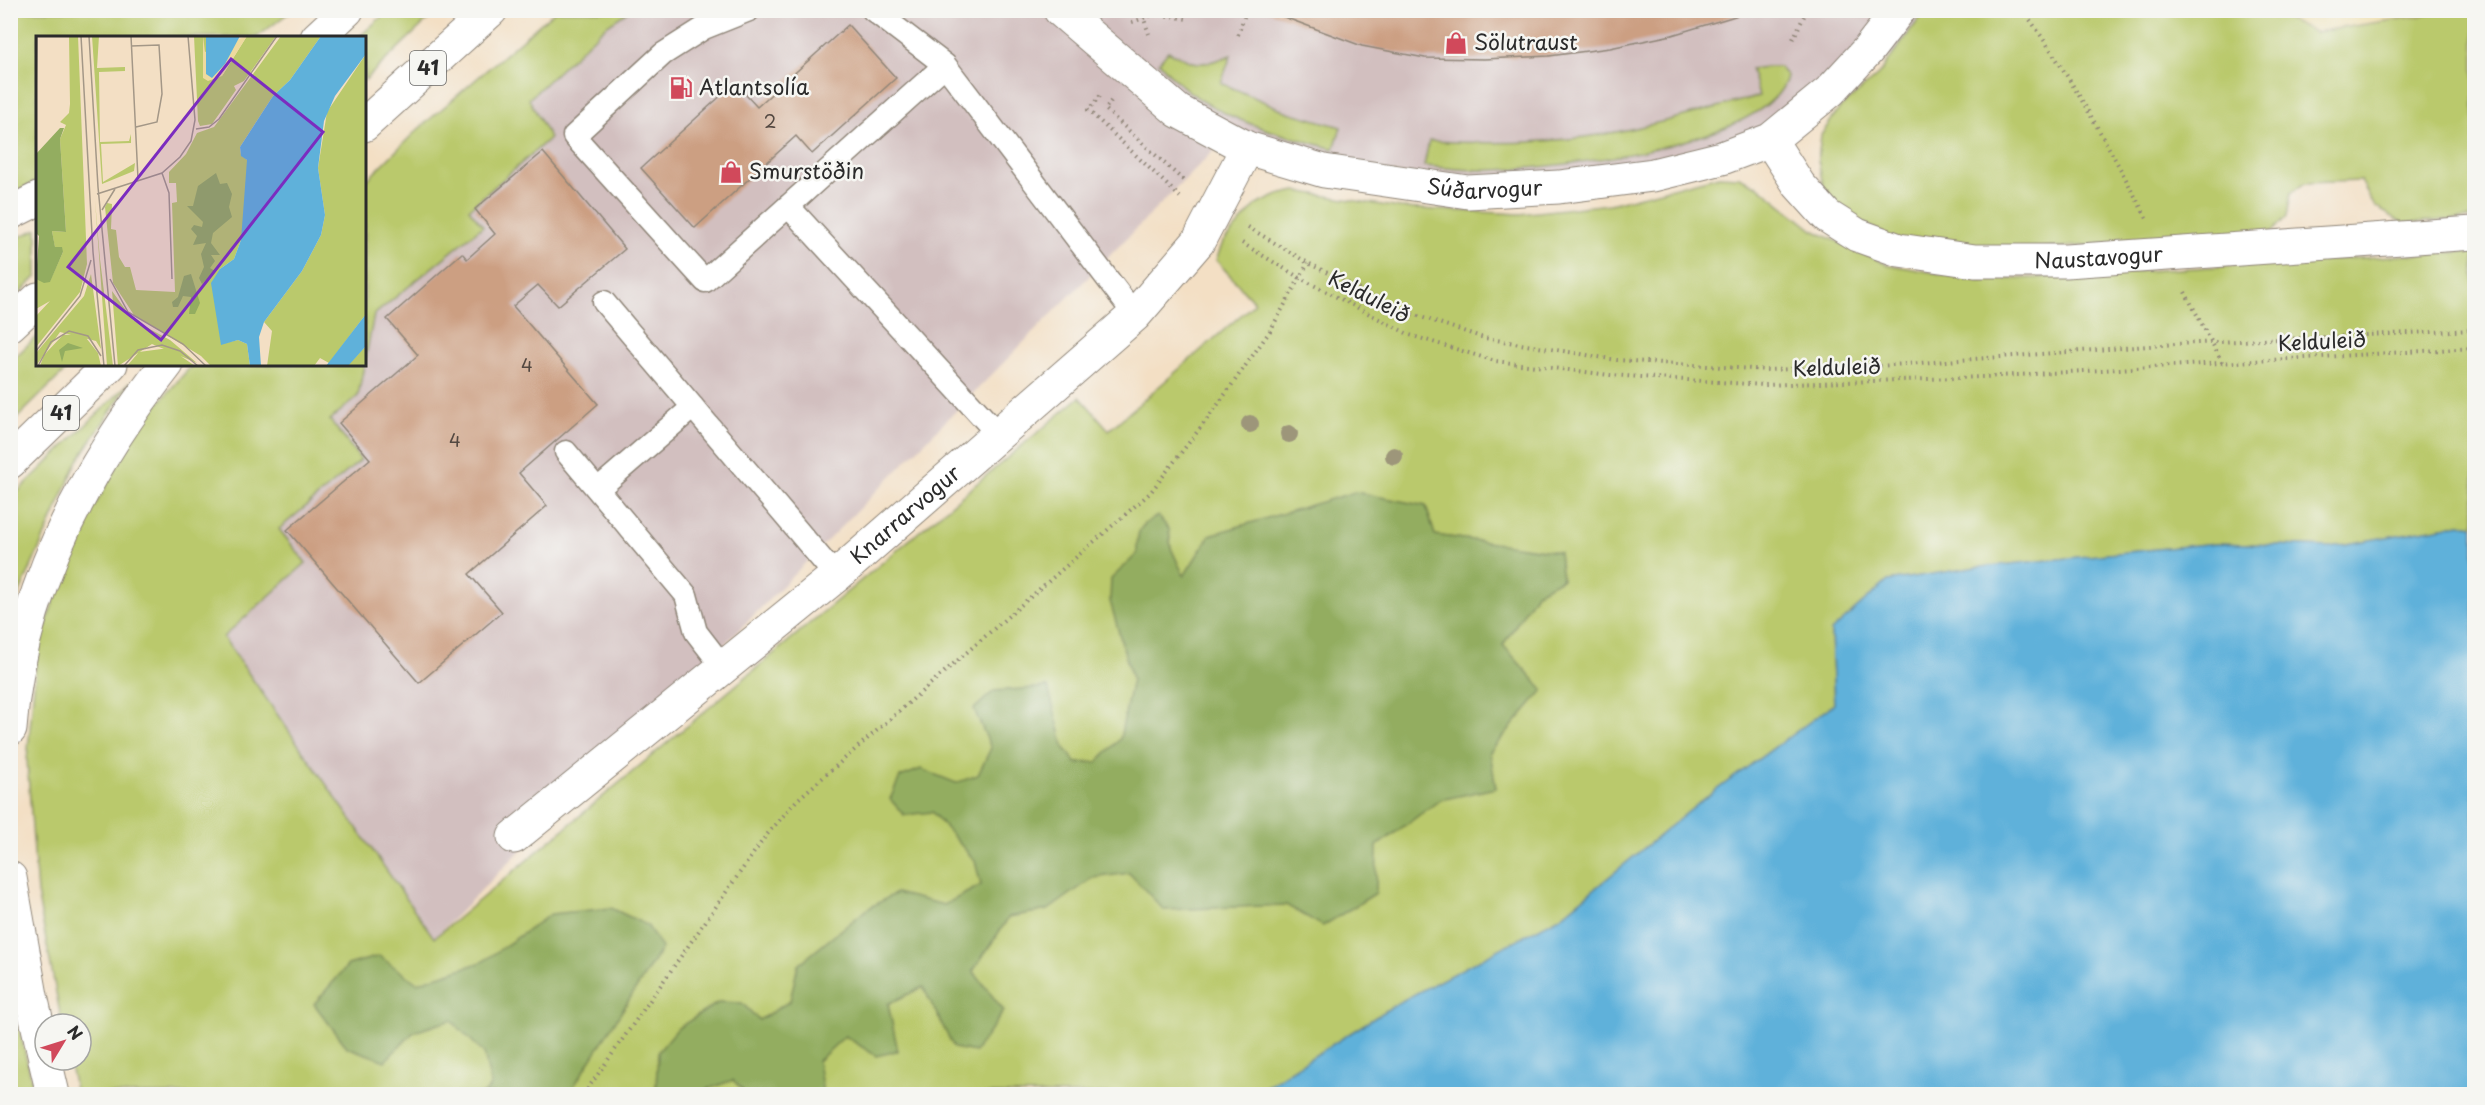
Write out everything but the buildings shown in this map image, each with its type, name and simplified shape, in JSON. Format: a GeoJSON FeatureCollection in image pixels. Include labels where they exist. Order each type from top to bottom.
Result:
{"type":"FeatureCollection","features":[{"type":"Feature","properties":{"kind":"main road"},"geometry":{"type":"LineString","coordinates":[[319,36],[347,10]]}},
{"type":"Feature","properties":{"kind":"main road","name":"41"},"geometry":{"type":"LineString","coordinates":[[366,123],[491,10]]}},
{"type":"Feature","properties":{"kind":"main road","name":"Súðarvogur"},"geometry":{"type":"LineString","coordinates":[[1060,10],[1178,111],[1247,148],[1324,171],[1468,192],[1559,187],[1653,175],[1722,158],[1770,140],[1830,91],[1868,50],[1899,10]]}},
{"type":"Feature","properties":{"kind":"main road","name":"Naustavogur"},"geometry":{"type":"LineString","coordinates":[[1770,140],[1798,185],[1827,216],[1857,235],[1899,250],[1975,261],[2066,261],[2475,233]]}},
{"type":"Feature","properties":{"kind":"main road","name":"Knarrarvogur"},"geometry":{"type":"LineString","coordinates":[[514,837],[836,576],[1135,315],[1198,242],[1247,148]]}},
{"type":"Feature","properties":{"kind":"main road"},"geometry":{"type":"LineString","coordinates":[[10,213],[36,200]]}},
{"type":"Feature","properties":{"kind":"main road"},"geometry":{"type":"LineString","coordinates":[[10,325],[36,301]]}},
{"type":"Feature","properties":{"kind":"main road","name":"41"},"geometry":{"type":"LineString","coordinates":[[10,462],[109,366]]}},
{"type":"Feature","properties":{"kind":"main road"},"geometry":{"type":"LineString","coordinates":[[10,729],[12,702],[27,626],[45,568],[79,496],[118,431],[166,366]]}},
{"type":"Feature","properties":{"kind":"main road"},"geometry":{"type":"LineString","coordinates":[[10,878],[35,1012]]}},
{"type":"Feature","properties":{"kind":"main road"},"geometry":{"type":"LineString","coordinates":[[48,1072],[53,1095]]}},
{"type":"Feature","properties":{"kind":"lane"},"geometry":{"type":"LineString","coordinates":[[749,10],[704,28],[663,54],[574,136],[705,281],[945,65]]}},
{"type":"Feature","properties":{"kind":"lane"},"geometry":{"type":"LineString","coordinates":[[873,10],[945,65],[1135,315]]}},
{"type":"Feature","properties":{"kind":"lane"},"geometry":{"type":"LineString","coordinates":[[788,206],[998,434]]}},
{"type":"Feature","properties":{"kind":"lane"},"geometry":{"type":"LineString","coordinates":[[604,302],[836,576]]}},
{"type":"Feature","properties":{"kind":"lane"},"geometry":{"type":"LineString","coordinates":[[598,489],[693,407]]}},
{"type":"Feature","properties":{"kind":"lane"},"geometry":{"type":"LineString","coordinates":[[566,452],[686,595],[696,632],[723,667]]}},
{"type":"Feature","properties":{"kind":"path"},"geometry":{"type":"LineString","coordinates":[[1793,39],[1808,10]]}},
{"type":"Feature","properties":{"kind":"path"},"geometry":{"type":"LineString","coordinates":[[2024,10],[2082,97],[2223,362]]}},
{"type":"Feature","properties":{"kind":"path"},"geometry":{"type":"LineString","coordinates":[[1238,36],[1246,11]]}},
{"type":"Feature","properties":{"kind":"path"},"geometry":{"type":"LineString","coordinates":[[1132,22],[1155,14],[1188,19]]}},
{"type":"Feature","properties":{"kind":"path"},"geometry":{"type":"LineString","coordinates":[[1106,88],[1088,110],[1186,202]]}},
{"type":"Feature","properties":{"kind":"path"},"geometry":{"type":"LineString","coordinates":[[1116,94],[1105,109],[1189,185]]}},
{"type":"Feature","properties":{"kind":"path","name":"Kelduleið"},"geometry":{"type":"LineString","coordinates":[[1239,221],[1308,262],[1403,311],[1484,338],[1617,360],[1768,370],[1879,366],[2318,335],[2417,334],[2475,330]]}},
{"type":"Feature","properties":{"kind":"path","name":"Kelduleið"},"geometry":{"type":"LineString","coordinates":[[1238,240],[1300,278],[1410,335],[1496,361],[1610,375],[1764,385],[1983,377],[2475,348]]}},
{"type":"Feature","properties":{"kind":"path"},"geometry":{"type":"LineString","coordinates":[[584,1095],[765,837],[797,800],[1150,493],[1214,410],[1264,339],[1308,262]]}},
{"type":"Feature","properties":{"kind":"shaded area"},"geometry":{"type":"Polygon","coordinates":[[[957,10],[962,15],[966,10],[1945,11],[1816,117],[1522,194],[1220,144],[434,938],[223,637],[306,563],[278,529],[361,460],[330,420],[358,396],[364,366],[366,366],[374,315],[483,226],[469,209],[550,138],[528,99],[606,26],[629,11],[957,10]]]}},
{"type":"Feature","properties":{"kind":"green space"},"geometry":{"type":"Polygon","coordinates":[[[389,10],[437,11],[366,79],[366,36],[360,36],[389,10]]]}},
{"type":"Feature","properties":{"kind":"green space"},"geometry":{"type":"Polygon","coordinates":[[[11,11],[291,11],[258,36],[36,36],[36,182],[11,194],[11,11]]]}},
{"type":"Feature","properties":{"kind":"green space"},"geometry":{"type":"Polygon","coordinates":[[[555,11],[629,11],[606,26],[529,99],[550,138],[469,209],[483,226],[374,315],[366,356],[366,181],[415,132],[555,11]]]}},
{"type":"Feature","properties":{"kind":"green space"},"geometry":{"type":"Polygon","coordinates":[[[1925,11],[2271,11],[2315,32],[2449,11],[2474,11],[2474,218],[2404,223],[2375,207],[2361,181],[2305,183],[2291,193],[2287,216],[2272,232],[1980,253],[1897,242],[1849,215],[1824,190],[1818,160],[1821,135],[1839,109],[1879,74],[1925,11]]]}},
{"type":"Feature","properties":{"kind":"green space"},"geometry":{"type":"Polygon","coordinates":[[[1168,51],[1186,60],[1199,63],[1213,62],[1231,55],[1221,83],[1288,112],[1341,127],[1334,149],[1262,128],[1217,109],[1176,81],[1159,62],[1168,51]]]}},
{"type":"Feature","properties":{"kind":"green space"},"geometry":{"type":"Polygon","coordinates":[[[1779,67],[1787,76],[1773,100],[1743,119],[1703,135],[1657,148],[1562,164],[1484,170],[1424,166],[1429,141],[1507,143],[1607,134],[1759,96],[1751,69],[1779,67]]]}},
{"type":"Feature","properties":{"kind":"green space"},"geometry":{"type":"Polygon","coordinates":[[[1719,176],[1739,177],[1758,186],[1813,230],[1886,264],[1980,281],[2474,251],[2474,526],[2460,524],[2330,547],[2216,543],[1971,568],[1888,581],[1831,631],[1834,704],[1704,799],[1560,917],[1398,1003],[1254,1094],[76,1094],[71,1072],[93,1072],[93,1012],[60,1012],[37,893],[27,760],[37,654],[68,554],[140,424],[191,366],[364,366],[358,396],[330,420],[361,460],[279,529],[306,563],[223,637],[434,938],[1080,397],[1109,430],[1255,303],[1216,260],[1223,242],[1256,205],[1278,195],[1296,191],[1400,208],[1520,214],[1610,204],[1719,176]]]}},
{"type":"Feature","properties":{"kind":"green space"},"geometry":{"type":"Polygon","coordinates":[[[36,229],[36,277],[11,302],[10,241],[36,229]]]}},
{"type":"Feature","properties":{"kind":"green space"},"geometry":{"type":"Polygon","coordinates":[[[36,337],[36,366],[70,366],[11,424],[11,361],[36,337]]]}},
{"type":"Feature","properties":{"kind":"green space"},"geometry":{"type":"Polygon","coordinates":[[[130,382],[77,462],[11,613],[11,498],[130,382]]]}},
{"type":"Feature","properties":{"kind":"green space"},"geometry":{"type":"Polygon","coordinates":[[[1355,492],[1426,506],[1435,535],[1559,552],[1562,579],[1537,592],[1503,645],[1543,690],[1490,752],[1496,788],[1440,800],[1377,846],[1376,893],[1323,926],[1286,905],[1164,910],[1129,873],[1093,878],[1048,910],[1009,917],[973,971],[1004,1011],[975,1052],[954,1048],[923,987],[888,1004],[898,1051],[876,1056],[845,1036],[818,1061],[823,1094],[746,1094],[733,1080],[694,1094],[662,1094],[656,1088],[658,1052],[678,1028],[719,1002],[742,1003],[759,1020],[790,1001],[798,965],[867,909],[896,893],[944,905],[981,885],[975,861],[932,812],[904,815],[890,799],[900,777],[921,769],[956,783],[978,775],[991,748],[974,709],[994,691],[1048,687],[1064,747],[1076,763],[1097,762],[1120,739],[1132,679],[1110,601],[1111,579],[1137,554],[1138,535],[1146,523],[1158,516],[1169,529],[1171,548],[1184,576],[1210,535],[1355,492]]]}},
{"type":"Feature","properties":{"kind":"green space"},"geometry":{"type":"Polygon","coordinates":[[[611,908],[647,925],[662,948],[569,1094],[484,1094],[491,1085],[484,1053],[451,1020],[414,1032],[385,1061],[347,1047],[314,1004],[348,965],[379,956],[417,983],[482,962],[551,914],[611,908]]]}},
{"type":"Feature","properties":{"kind":"green space"},"geometry":{"type":"Polygon","coordinates":[[[11,994],[35,1094],[11,1094],[11,994]]]}},
{"type":"Feature","properties":{"kind":"sand"},"geometry":{"type":"Polygon","coordinates":[[[2271,11],[2449,11],[2315,32],[2271,11]]]}},
{"type":"Feature","properties":{"kind":"water"},"geometry":{"type":"Polygon","coordinates":[[[2460,524],[2474,526],[2474,1094],[1254,1094],[1398,1003],[1560,917],[1704,799],[1834,704],[1831,631],[1888,581],[1971,568],[2216,543],[2330,547],[2460,524]]]}},
{"type":"Feature","properties":{"kind":"place","name":"Sölutraust"},"geometry":{"type":"Point","coordinates":[1456,43]}},
{"type":"Feature","properties":{"kind":"place","name":"Atlantsolía"},"geometry":{"type":"Point","coordinates":[681,88]}},
{"type":"Feature","properties":{"kind":"place","name":"Smurstöðin"},"geometry":{"type":"Point","coordinates":[731,172]}}]}
